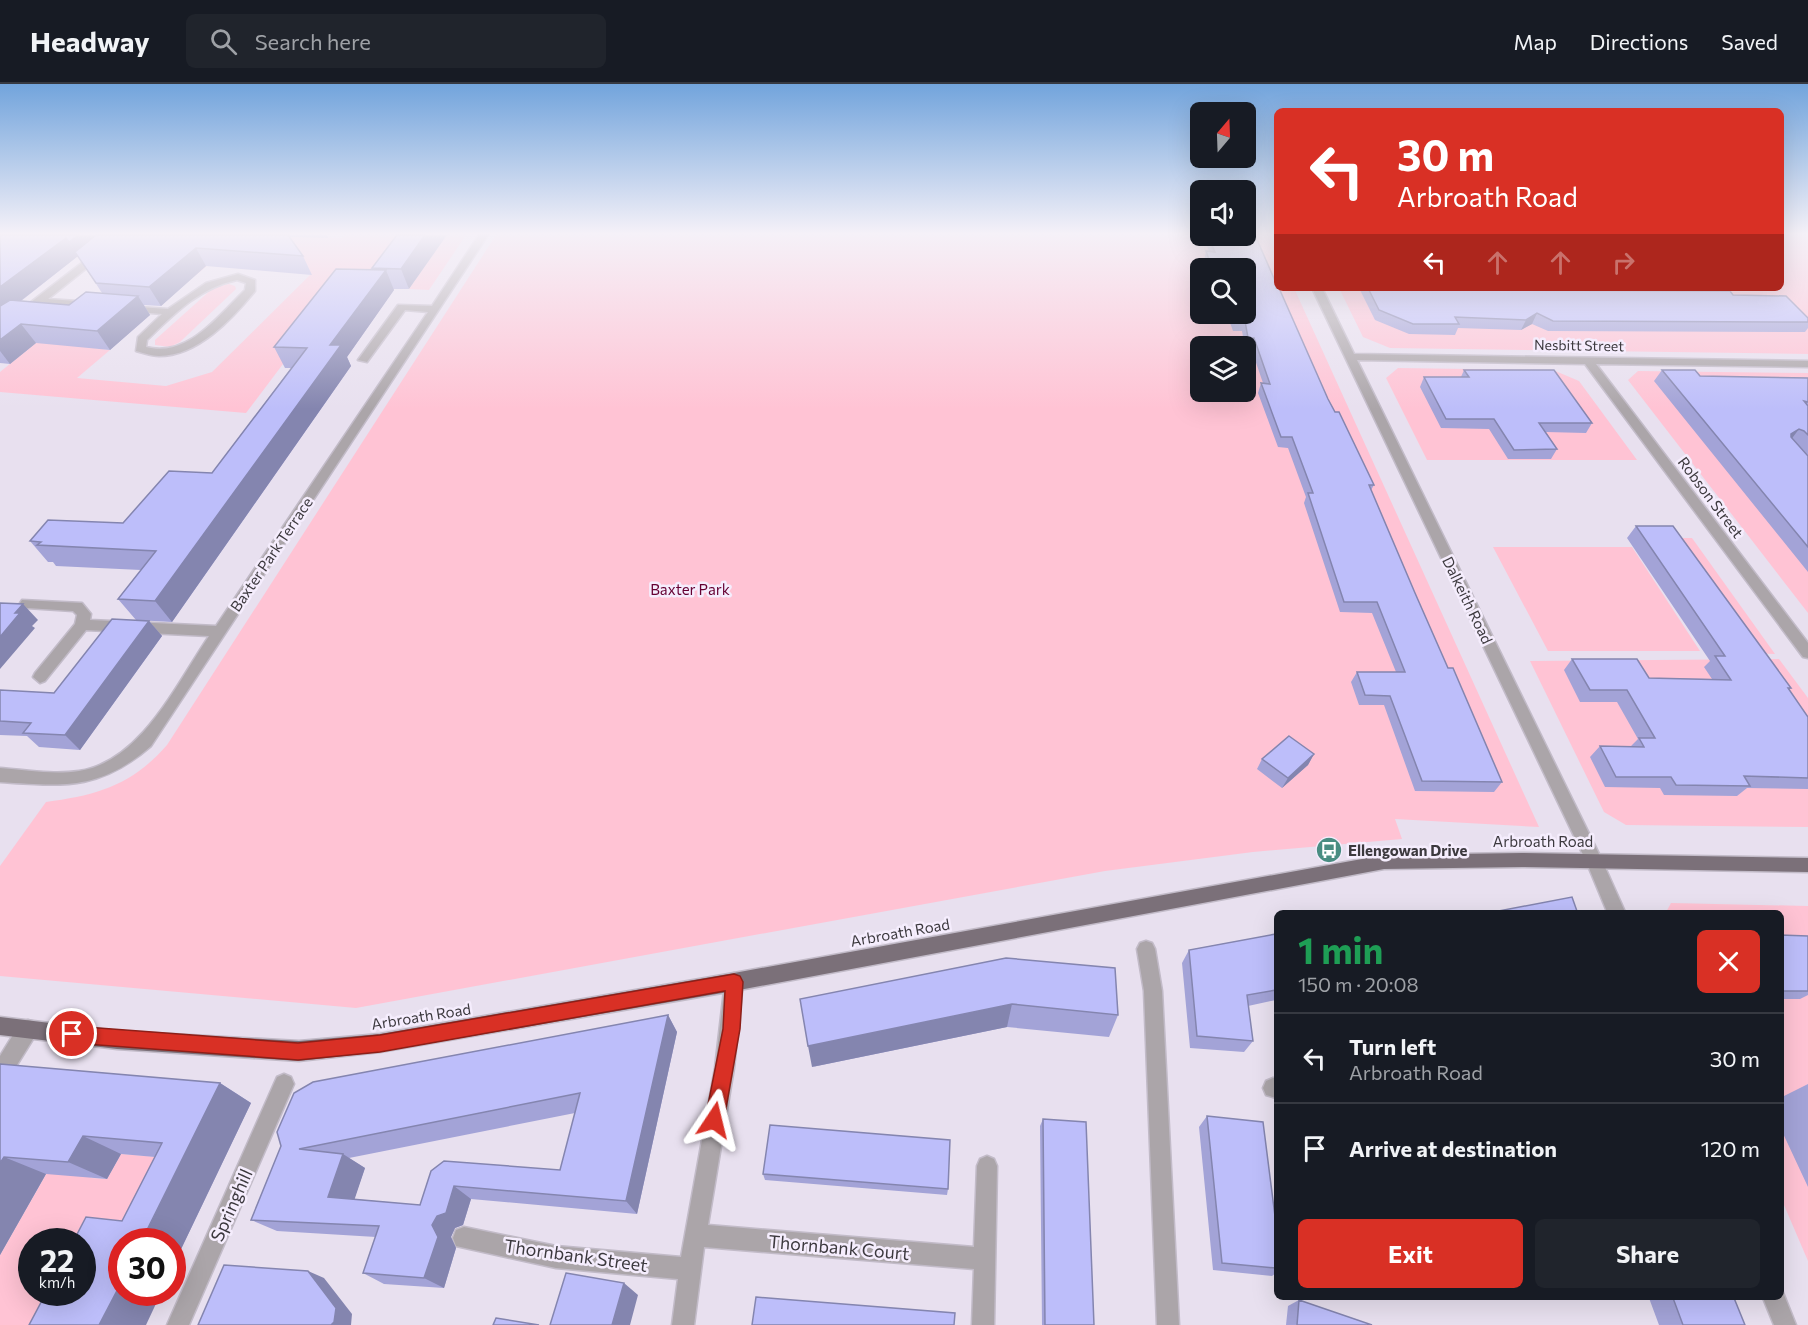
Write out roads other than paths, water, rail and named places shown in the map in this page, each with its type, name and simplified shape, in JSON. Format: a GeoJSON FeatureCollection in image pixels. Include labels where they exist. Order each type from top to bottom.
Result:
{"type":"FeatureCollection","features":[{"type":"Feature","properties":{"kind":"main road","name":"Arbroath Road"},"geometry":{"type":"LineString","coordinates":[[0,1026],[117,1040],[298,1052],[380,1043],[734,982],[1384,862],[1594,861],[1808,866]]}},
{"type":"Feature","properties":{"kind":"street"},"geometry":{"type":"LineString","coordinates":[[0,331],[49,293]]}},
{"type":"Feature","properties":{"kind":"street"},"geometry":{"type":"LineString","coordinates":[[194,293],[142,339],[140,349],[153,355],[176,352],[193,345],[248,293]]}},
{"type":"Feature","properties":{"kind":"street","name":"Baxter Park Terrace"},"geometry":{"type":"LineString","coordinates":[[0,775],[75,780],[102,773],[126,761],[146,742],[446,293]]}},
{"type":"Feature","properties":{"kind":"street","name":"Dalkeith Road"},"geometry":{"type":"LineString","coordinates":[[1319,293],[1594,861],[1615,910]]}},
{"type":"Feature","properties":{"kind":"street"},"geometry":{"type":"LineString","coordinates":[[38,301],[172,312]]}},
{"type":"Feature","properties":{"kind":"street"},"geometry":{"type":"LineString","coordinates":[[363,360],[402,307],[435,309]]}},
{"type":"Feature","properties":{"kind":"street","name":"Nesbitt Street"},"geometry":{"type":"LineString","coordinates":[[1351,357],[1808,364]]}},
{"type":"Feature","properties":{"kind":"street","name":"Robson Street"},"geometry":{"type":"LineString","coordinates":[[1588,361],[1808,653]]}},
{"type":"Feature","properties":{"kind":"street"},"geometry":{"type":"LineString","coordinates":[[27,603],[77,606],[84,614],[82,625],[40,677]]}},
{"type":"Feature","properties":{"kind":"street"},"geometry":{"type":"LineString","coordinates":[[82,625],[219,631]]}},
{"type":"Feature","properties":{"kind":"street"},"geometry":{"type":"LineString","coordinates":[[1146,949],[1153,991],[1168,1325]]}},
{"type":"Feature","properties":{"kind":"street"},"geometry":{"type":"LineString","coordinates":[[683,1325],[694,1235],[731,1029],[734,982]]}},
{"type":"Feature","properties":{"kind":"street"},"geometry":{"type":"LineString","coordinates":[[0,1074],[28,1029]]}},
{"type":"Feature","properties":{"kind":"street","name":"Springhill"},"geometry":{"type":"LineString","coordinates":[[178,1325],[284,1084]]}},
{"type":"Feature","properties":{"kind":"street"},"geometry":{"type":"LineString","coordinates":[[983,1325],[987,1166]]}},
{"type":"Feature","properties":{"kind":"street","name":"Thornbank Court"},"geometry":{"type":"LineString","coordinates":[[694,1235],[984,1259]]}},
{"type":"Feature","properties":{"kind":"street","name":"Thornbank Street"},"geometry":{"type":"LineString","coordinates":[[464,1238],[556,1257],[689,1269]]}},
{"type":"Feature","properties":{"kind":"street"},"geometry":{"type":"LineString","coordinates":[[1775,1300],[1785,1325]]}},
{"type":"Feature","properties":{"kind":"place","name":"Ellengowan Drive"},"geometry":{"type":"Point","coordinates":[1329,850]}},
{"type":"Feature","properties":{"kind":"park label","name":"Baxter Park"},"geometry":{"type":"Point","coordinates":[690,589]}}]}
